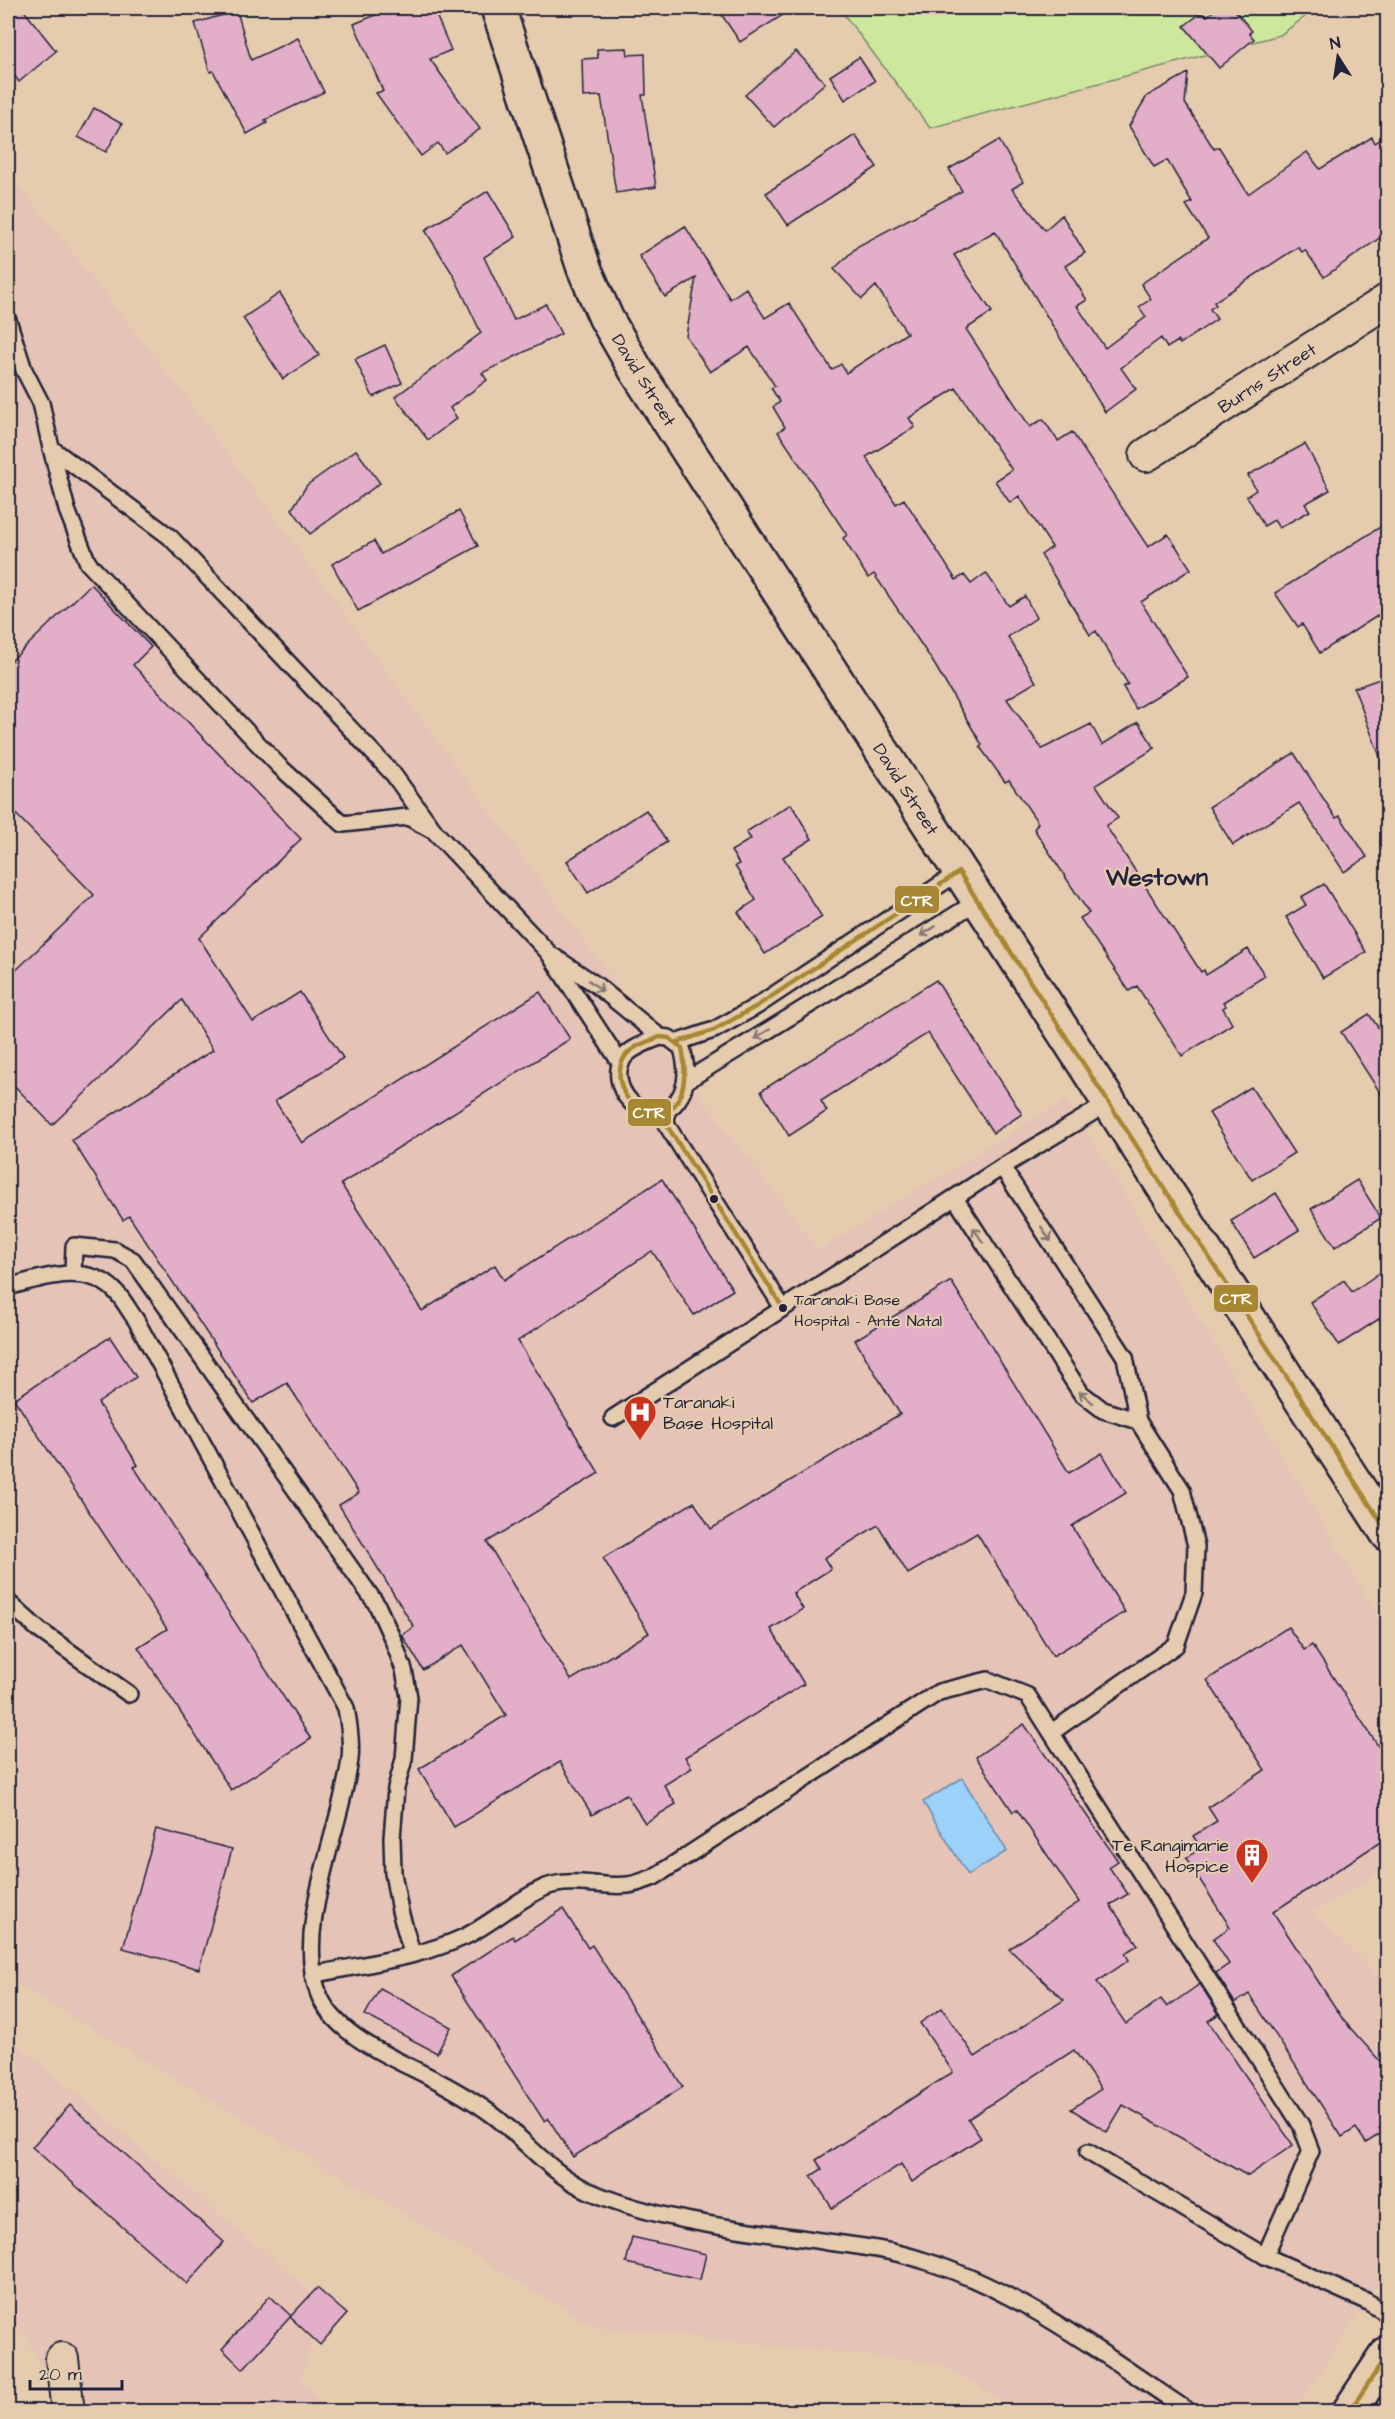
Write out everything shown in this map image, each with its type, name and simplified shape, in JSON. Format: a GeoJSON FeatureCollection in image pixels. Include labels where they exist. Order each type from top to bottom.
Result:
{"type":"FeatureCollection","features":[{"type":"Feature","properties":{"kind":"street","name":"David Street"},"geometry":{"type":"LineString","coordinates":[[498,8],[584,268],[606,318],[636,370],[1388,1534]]}},
{"type":"Feature","properties":{"kind":"street","name":"Burns Street"},"geometry":{"type":"LineString","coordinates":[[1146,455],[1388,300]]}},
{"type":"Feature","properties":{"kind":"street"},"geometry":{"type":"LineString","coordinates":[[1349,2412],[1388,2353]]}},
{"type":"Feature","properties":{"kind":"street"},"geometry":{"type":"LineString","coordinates":[[62,2360],[68,2412]]}},
{"type":"Feature","properties":{"kind":"lane"},"geometry":{"type":"LineString","coordinates":[[8,320],[24,370],[41,403],[67,510],[88,563],[279,766],[343,824],[408,817],[435,832]]}},
{"type":"Feature","properties":{"kind":"lane"},"geometry":{"type":"LineString","coordinates":[[51,448],[170,537],[393,774],[435,832],[548,952],[621,1064]]}},
{"type":"Feature","properties":{"kind":"lane"},"geometry":{"type":"LineString","coordinates":[[548,952],[595,984],[660,1037],[678,1042],[714,1030],[757,1006],[959,872]]}},
{"type":"Feature","properties":{"kind":"lane"},"geometry":{"type":"LineString","coordinates":[[686,1081],[978,901]]}},
{"type":"Feature","properties":{"kind":"lane"},"geometry":{"type":"LineString","coordinates":[[660,1037],[626,1054],[618,1075],[622,1088],[635,1107],[647,1114],[658,1114],[676,1103],[686,1081],[684,1058],[678,1042]]}},
{"type":"Feature","properties":{"kind":"lane"},"geometry":{"type":"LineString","coordinates":[[613,1418],[1002,1167],[1110,1102]]}},
{"type":"Feature","properties":{"kind":"lane"},"geometry":{"type":"LineString","coordinates":[[667,1110],[666,1124],[783,1308]]}},
{"type":"Feature","properties":{"kind":"lane"},"geometry":{"type":"LineString","coordinates":[[1002,1167],[1125,1357],[1138,1421],[1182,1490],[1196,1546],[1194,1593],[1176,1646],[1052,1732]]}},
{"type":"Feature","properties":{"kind":"lane"},"geometry":{"type":"LineString","coordinates":[[955,1198],[1081,1393],[1103,1410],[1138,1421]]}},
{"type":"Feature","properties":{"kind":"lane"},"geometry":{"type":"LineString","coordinates":[[73,1274],[74,1246],[115,1250],[133,1260],[377,1605],[404,1670],[408,1697],[404,1759],[396,1788],[392,1838],[393,1873],[400,1911],[412,1953]]}},
{"type":"Feature","properties":{"kind":"lane"},"geometry":{"type":"LineString","coordinates":[[8,1287],[45,1277],[73,1274],[97,1278],[114,1290],[136,1320],[346,1708],[351,1758],[314,1923],[311,1950],[313,1975],[318,1994],[330,2015],[374,2048],[466,2097],[503,2122],[562,2176],[589,2191],[682,2219],[861,2246],[921,2259],[973,2279],[1023,2304],[1190,2412]]}},
{"type":"Feature","properties":{"kind":"lane"},"geometry":{"type":"LineString","coordinates":[[8,1602],[39,1630],[129,1694]]}},
{"type":"Feature","properties":{"kind":"lane"},"geometry":{"type":"LineString","coordinates":[[313,1975],[412,1953],[461,1938],[494,1922],[519,1902],[547,1887],[566,1882],[629,1885],[654,1877],[939,1692],[988,1680],[1028,1696],[1301,2125],[1311,2151],[1264,2256]]}},
{"type":"Feature","properties":{"kind":"lane"},"geometry":{"type":"LineString","coordinates":[[1088,2152],[1264,2256],[1366,2301],[1388,2314]]}},
{"type":"Feature","properties":{"kind":"shaded area","name":"Taranaki Base Hospital"},"geometry":{"type":"Polygon","coordinates":[[[8,171],[178,387],[648,1028],[818,1250],[1067,1099],[1387,1631],[1387,1868],[1314,1912],[1387,1986],[1387,2271],[1294,2411],[1017,2411],[941,2363],[593,2326],[8,1979],[8,171]]]}},
{"type":"Feature","properties":{"kind":"shaded area"},"geometry":{"type":"Polygon","coordinates":[[[8,2036],[322,2301],[301,2382],[331,2411],[61,2411],[23,2330],[8,2318],[8,2036]]]}},
{"type":"Feature","properties":{"kind":"green space"},"geometry":{"type":"Polygon","coordinates":[[[839,8],[1317,8],[1280,35],[930,128],[839,8]]]}},
{"type":"Feature","properties":{"kind":"water"},"geometry":{"type":"Polygon","coordinates":[[[962,1778],[1007,1851],[968,1875],[923,1802],[962,1778]]]}},
{"type":"Feature","properties":{"kind":"building"},"geometry":{"type":"Polygon","coordinates":[[[8,8],[22,8],[56,51],[19,82],[8,67],[8,8]]]}},
{"type":"Feature","properties":{"kind":"building"},"geometry":{"type":"Polygon","coordinates":[[[392,8],[433,8],[451,50],[430,59],[480,129],[445,153],[438,143],[421,156],[376,93],[383,91],[354,24],[392,8]]]}},
{"type":"Feature","properties":{"kind":"building"},"geometry":{"type":"Polygon","coordinates":[[[717,8],[794,8],[740,42],[717,8]]]}},
{"type":"Feature","properties":{"kind":"building"},"geometry":{"type":"Polygon","coordinates":[[[1217,8],[1233,8],[1252,31],[1249,33],[1254,39],[1219,68],[1184,26],[1201,13],[1207,16],[1217,8]]]}},
{"type":"Feature","properties":{"kind":"building"},"geometry":{"type":"Polygon","coordinates":[[[237,11],[251,60],[298,38],[324,92],[265,120],[267,123],[247,134],[213,71],[210,72],[195,23],[237,11]]]}},
{"type":"Feature","properties":{"kind":"building"},"geometry":{"type":"Polygon","coordinates":[[[627,48],[628,55],[645,54],[646,95],[642,95],[656,187],[616,193],[601,96],[583,97],[582,59],[598,58],[597,49],[627,48]]]}},
{"type":"Feature","properties":{"kind":"building"},"geometry":{"type":"Polygon","coordinates":[[[796,51],[825,83],[774,127],[745,95],[796,51]]]}},
{"type":"Feature","properties":{"kind":"building"},"geometry":{"type":"Polygon","coordinates":[[[859,57],[875,81],[845,100],[830,76],[859,57]]]}},
{"type":"Feature","properties":{"kind":"building"},"geometry":{"type":"Polygon","coordinates":[[[1188,73],[1185,103],[1214,149],[1219,147],[1248,194],[1307,152],[1320,169],[1372,137],[1375,143],[1388,135],[1388,232],[1324,277],[1305,250],[1302,252],[1298,247],[1214,302],[1216,305],[1210,309],[1217,319],[1180,344],[1178,341],[1167,348],[1161,338],[1121,368],[1136,389],[1105,412],[995,231],[954,255],[992,312],[966,329],[1030,427],[1043,419],[1058,441],[1072,432],[1148,547],[1168,534],[1191,569],[1141,602],[1188,677],[1136,709],[1123,687],[1128,684],[1096,631],[1090,635],[1041,555],[1052,547],[1019,496],[1010,503],[995,481],[1012,470],[956,388],[909,418],[915,427],[866,457],[896,504],[904,499],[956,580],[964,575],[971,584],[986,573],[1009,606],[1025,596],[1036,618],[1008,637],[1036,682],[1007,699],[1042,749],[1091,724],[1102,745],[1138,722],[1155,748],[1096,785],[1118,818],[1106,826],[1201,972],[1204,970],[1206,975],[1248,949],[1265,976],[1223,1002],[1226,1006],[1223,1008],[1232,1024],[1182,1056],[1137,986],[1129,991],[1080,918],[1089,913],[1034,829],[1038,823],[1009,780],[1005,782],[980,747],[982,745],[933,662],[874,574],[868,578],[843,538],[847,535],[778,432],[785,427],[773,407],[780,402],[771,388],[775,386],[749,347],[710,372],[686,336],[696,278],[665,297],[639,256],[685,226],[730,299],[746,288],[765,318],[789,303],[832,370],[841,364],[846,373],[907,333],[876,286],[862,299],[834,269],[858,246],[962,191],[949,169],[999,140],[1023,182],[1012,189],[1045,230],[1062,215],[1085,253],[1065,266],[1087,300],[1077,306],[1105,348],[1146,317],[1139,307],[1151,299],[1141,284],[1208,238],[1186,205],[1192,202],[1167,160],[1154,167],[1129,126],[1147,96],[1188,73]]]}},
{"type":"Feature","properties":{"kind":"building"},"geometry":{"type":"Polygon","coordinates":[[[94,108],[122,124],[106,152],[78,137],[94,108]]]}},
{"type":"Feature","properties":{"kind":"building"},"geometry":{"type":"Polygon","coordinates":[[[855,135],[877,167],[788,225],[766,193],[855,135]]]}},
{"type":"Feature","properties":{"kind":"building"},"geometry":{"type":"Polygon","coordinates":[[[488,191],[516,237],[484,257],[514,320],[546,304],[561,334],[482,373],[487,380],[450,408],[457,418],[428,440],[395,397],[481,333],[454,276],[425,230],[488,191]]]}},
{"type":"Feature","properties":{"kind":"building"},"geometry":{"type":"Polygon","coordinates":[[[280,293],[319,355],[283,379],[243,318],[280,293]]]}},
{"type":"Feature","properties":{"kind":"building"},"geometry":{"type":"Polygon","coordinates":[[[385,345],[402,383],[373,397],[355,359],[385,345]]]}},
{"type":"Feature","properties":{"kind":"building"},"geometry":{"type":"Polygon","coordinates":[[[1305,444],[1330,490],[1305,504],[1310,511],[1279,528],[1274,520],[1264,526],[1247,496],[1256,490],[1248,475],[1305,444]]]}},
{"type":"Feature","properties":{"kind":"building"},"geometry":{"type":"Polygon","coordinates":[[[356,450],[380,483],[310,534],[292,509],[307,485],[356,450]]]}},
{"type":"Feature","properties":{"kind":"building"},"geometry":{"type":"Polygon","coordinates":[[[459,511],[478,546],[358,611],[332,564],[374,541],[381,554],[459,511]]]}},
{"type":"Feature","properties":{"kind":"building"},"geometry":{"type":"Polygon","coordinates":[[[1388,522],[1388,609],[1320,653],[1302,624],[1298,627],[1275,593],[1388,522]]]}},
{"type":"Feature","properties":{"kind":"building"},"geometry":{"type":"Polygon","coordinates":[[[91,584],[151,647],[133,665],[301,839],[199,938],[253,1022],[300,992],[343,1058],[275,1101],[302,1143],[540,992],[570,1039],[341,1184],[422,1311],[495,1265],[504,1280],[662,1179],[733,1290],[694,1315],[652,1251],[518,1341],[599,1473],[487,1542],[571,1680],[649,1633],[603,1558],[694,1502],[711,1529],[900,1414],[855,1340],[951,1281],[1069,1473],[1102,1453],[1126,1493],[1072,1526],[1125,1612],[1053,1656],[977,1533],[908,1574],[878,1525],[824,1558],[831,1569],[793,1593],[803,1609],[771,1629],[804,1684],[685,1757],[692,1768],[664,1785],[676,1804],[645,1823],[626,1794],[592,1815],[560,1762],[454,1827],[419,1769],[506,1715],[463,1645],[423,1670],[402,1635],[414,1627],[339,1505],[359,1493],[287,1383],[253,1403],[129,1216],[123,1220],[72,1140],[213,1050],[182,1000],[52,1125],[8,1079],[8,978],[94,895],[8,806],[8,664],[91,584]]]}},
{"type":"Feature","properties":{"kind":"building"},"geometry":{"type":"Polygon","coordinates":[[[1388,676],[1388,770],[1385,770],[1354,688],[1388,676]]]}},
{"type":"Feature","properties":{"kind":"building"},"geometry":{"type":"Polygon","coordinates":[[[1294,753],[1336,818],[1340,816],[1367,857],[1344,872],[1299,803],[1233,845],[1209,807],[1294,753]]]}},
{"type":"Feature","properties":{"kind":"building"},"geometry":{"type":"Polygon","coordinates":[[[791,804],[812,839],[783,857],[822,917],[765,954],[738,912],[756,900],[735,866],[739,864],[731,851],[751,839],[746,832],[791,804]]]}},
{"type":"Feature","properties":{"kind":"building"},"geometry":{"type":"Polygon","coordinates":[[[646,810],[667,842],[588,893],[567,861],[646,810]]]}},
{"type":"Feature","properties":{"kind":"building"},"geometry":{"type":"Polygon","coordinates":[[[1324,884],[1366,952],[1323,978],[1286,917],[1306,905],[1301,897],[1324,884]]]}},
{"type":"Feature","properties":{"kind":"building"},"geometry":{"type":"Polygon","coordinates":[[[936,980],[1022,1114],[993,1133],[928,1033],[821,1101],[827,1111],[789,1136],[761,1091],[936,980]]]}},
{"type":"Feature","properties":{"kind":"building"},"geometry":{"type":"Polygon","coordinates":[[[1369,1014],[1388,1042],[1388,1105],[1341,1032],[1369,1014]]]}},
{"type":"Feature","properties":{"kind":"building"},"geometry":{"type":"Polygon","coordinates":[[[1251,1087],[1294,1153],[1252,1180],[1209,1113],[1251,1087]]]}},
{"type":"Feature","properties":{"kind":"building"},"geometry":{"type":"Polygon","coordinates":[[[1357,1180],[1381,1218],[1335,1247],[1311,1209],[1357,1180]]]}},
{"type":"Feature","properties":{"kind":"building"},"geometry":{"type":"Polygon","coordinates":[[[1276,1193],[1299,1230],[1254,1258],[1231,1221],[1276,1193]]]}},
{"type":"Feature","properties":{"kind":"building"},"geometry":{"type":"Polygon","coordinates":[[[1388,1267],[1388,1313],[1339,1345],[1310,1302],[1344,1280],[1352,1292],[1388,1267]]]}},
{"type":"Feature","properties":{"kind":"building"},"geometry":{"type":"Polygon","coordinates":[[[110,1337],[136,1377],[98,1403],[138,1465],[134,1467],[311,1739],[231,1790],[138,1647],[167,1629],[14,1399],[110,1337]]]}},
{"type":"Feature","properties":{"kind":"building","name":"Te Rangimarie Hospice"},"geometry":{"type":"Polygon","coordinates":[[[1288,1627],[1304,1650],[1312,1645],[1388,1761],[1388,1837],[1273,1912],[1344,2021],[1388,2070],[1388,2129],[1366,2143],[1356,2128],[1342,2137],[1249,1994],[1235,2003],[1216,1973],[1229,1964],[1213,1939],[1230,1927],[1186,1858],[1201,1848],[1193,1836],[1217,1821],[1208,1807],[1265,1770],[1207,1680],[1288,1627]]]}},
{"type":"Feature","properties":{"kind":"building"},"geometry":{"type":"Polygon","coordinates":[[[1024,1724],[1118,1861],[1109,1867],[1128,1894],[1110,1905],[1138,1945],[1125,1953],[1129,1960],[1097,1982],[1126,2024],[1161,1999],[1167,2007],[1200,1984],[1219,2014],[1208,2021],[1293,2145],[1248,2176],[1123,2105],[1107,2132],[1071,2109],[1101,2089],[1074,2050],[968,2119],[981,2138],[912,2182],[901,2164],[832,2208],[811,2176],[822,2169],[816,2160],[953,2072],[920,2023],[942,2008],[975,2057],[1064,2000],[1009,1949],[1079,1902],[1017,1810],[1013,1812],[976,1757],[1024,1724]]]}},
{"type":"Feature","properties":{"kind":"building"},"geometry":{"type":"Polygon","coordinates":[[[156,1829],[232,1849],[199,1969],[123,1948],[156,1829]]]}},
{"type":"Feature","properties":{"kind":"building"},"geometry":{"type":"Polygon","coordinates":[[[563,1909],[588,1948],[592,1945],[683,2087],[573,2157],[548,2118],[544,2121],[451,1976],[513,1936],[515,1940],[563,1909]]]}},
{"type":"Feature","properties":{"kind":"building"},"geometry":{"type":"Polygon","coordinates":[[[380,1988],[451,2027],[437,2053],[365,2015],[380,1988]]]}},
{"type":"Feature","properties":{"kind":"building"},"geometry":{"type":"Polygon","coordinates":[[[70,2105],[224,2242],[187,2284],[32,2147],[70,2105]]]}},
{"type":"Feature","properties":{"kind":"building"},"geometry":{"type":"Polygon","coordinates":[[[632,2237],[706,2254],[700,2280],[626,2263],[632,2237]]]}},
{"type":"Feature","properties":{"kind":"building"},"geometry":{"type":"Polygon","coordinates":[[[317,2288],[347,2314],[320,2345],[290,2317],[317,2288]]]}},
{"type":"Feature","properties":{"kind":"building"},"geometry":{"type":"Polygon","coordinates":[[[270,2296],[291,2316],[243,2369],[222,2349],[270,2296]]]}},
{"type":"Feature","properties":{"kind":"transit line","name":"CTR"},"geometry":{"type":"LineString","coordinates":[[678,1042],[714,1030],[757,1006],[959,872],[1388,1533]]}},
{"type":"Feature","properties":{"kind":"transit line","name":"CTR"},"geometry":{"type":"LineString","coordinates":[[660,1037],[669,1038],[682,1048],[684,1079],[682,1090],[673,1107],[664,1112],[653,1113],[643,1111],[628,1099],[620,1081],[620,1072],[622,1062],[630,1051],[660,1037]]}},
{"type":"Feature","properties":{"kind":"transit line","name":"CTR"},"geometry":{"type":"LineString","coordinates":[[667,1110],[666,1124],[783,1308]]}},
{"type":"Feature","properties":{"kind":"transit line","name":"CTR"},"geometry":{"type":"LineString","coordinates":[[1349,2412],[1388,2354]]}},
{"type":"Feature","properties":{"kind":"place","name":"Taranaki Base Hospital - Ante Natal"},"geometry":{"type":"Point","coordinates":[783,1308]}},
{"type":"Feature","properties":{"kind":"place","name":"Taranaki Base Hospital"},"geometry":{"type":"Point","coordinates":[640,1441]}},
{"type":"Feature","properties":{"kind":"place","name":"Te Rangimarie Hospice"},"geometry":{"type":"Point","coordinates":[1252,1884]}},
{"type":"Feature","properties":{"kind":"district","name":"Westown"},"geometry":{"type":"Point","coordinates":[1157,877]}}]}
